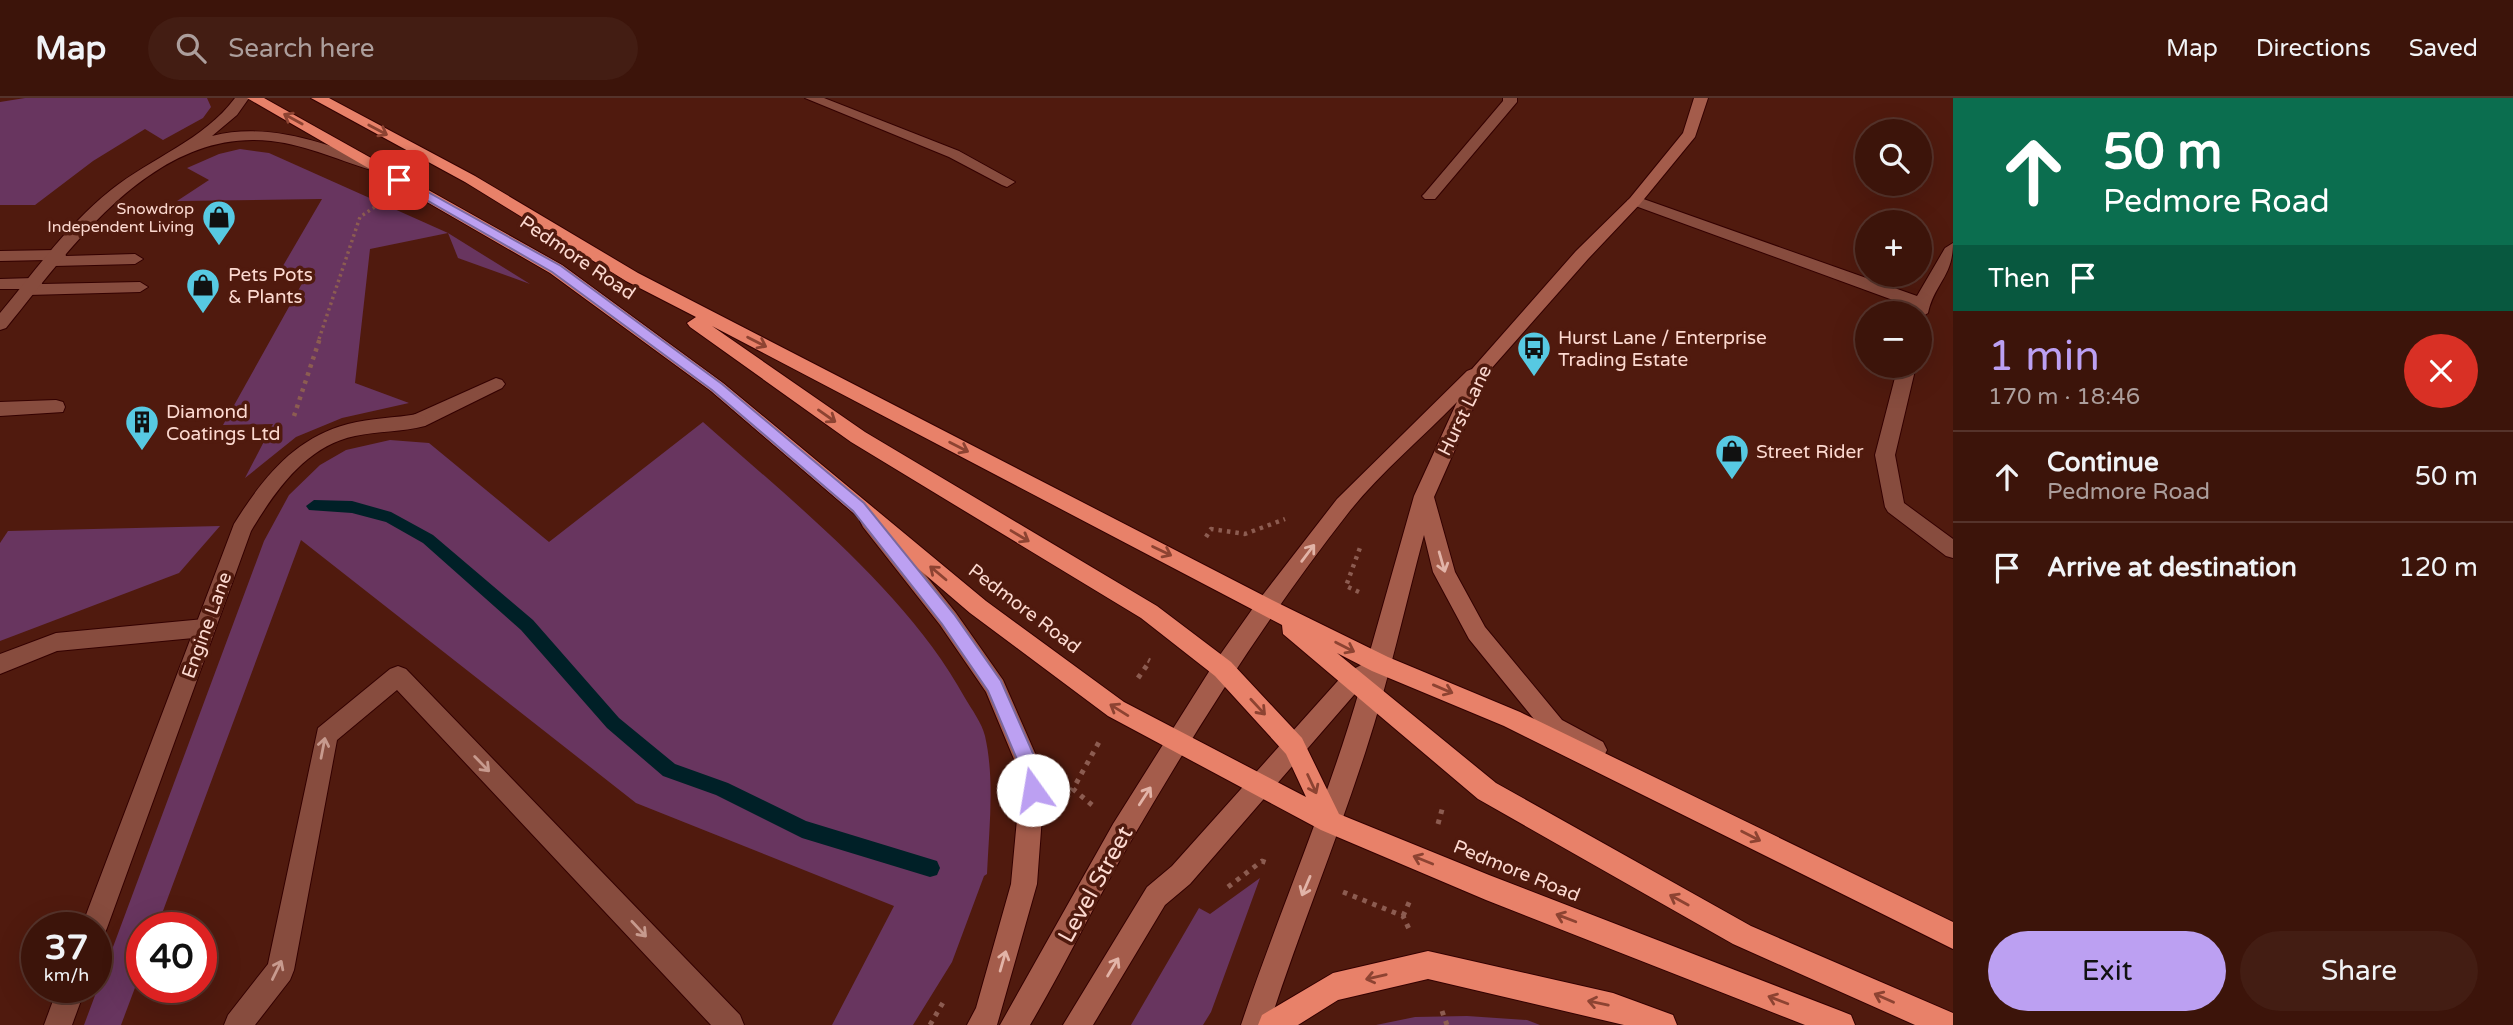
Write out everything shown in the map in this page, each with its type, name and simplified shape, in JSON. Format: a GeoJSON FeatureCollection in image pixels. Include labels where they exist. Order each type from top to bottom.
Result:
{"type":"FeatureCollection","features":[{"type":"Feature","properties":{"kind":"highway","name":"Pedmore Road"},"geometry":{"type":"LineString","coordinates":[[254,98],[556,269],[717,387],[978,607],[1116,709],[1330,822],[1486,887],[1841,1025]]}},
{"type":"Feature","properties":{"kind":"highway","name":"Pedmore Road"},"geometry":{"type":"LineString","coordinates":[[317,98],[470,179],[632,277],[1266,607],[1380,664],[1512,719],[1953,936]]}},
{"type":"Feature","properties":{"kind":"highway"},"geometry":{"type":"LineString","coordinates":[[632,277],[858,438],[1149,612],[1223,669],[1294,746],[1330,822]]}},
{"type":"Feature","properties":{"kind":"highway"},"geometry":{"type":"LineString","coordinates":[[1266,607],[1370,697],[1487,791],[1742,935],[1947,1025]]}},
{"type":"Feature","properties":{"kind":"highway"},"geometry":{"type":"LineString","coordinates":[[1272,1025],[1334,987],[1428,965],[1614,1007],[1663,1025]]}},
{"type":"Feature","properties":{"kind":"street"},"geometry":{"type":"LineString","coordinates":[[0,324],[112,196],[138,175],[223,120],[242,98]]}},
{"type":"Feature","properties":{"kind":"street"},"geometry":{"type":"LineString","coordinates":[[812,98],[954,154],[1007,182]]}},
{"type":"Feature","properties":{"kind":"street"},"geometry":{"type":"LineString","coordinates":[[1430,196],[1510,103],[1510,98]]}},
{"type":"Feature","properties":{"kind":"street","name":"Hurst Lane"},"geometry":{"type":"LineString","coordinates":[[1330,822],[1380,664],[1424,496],[1482,367],[1582,255],[1635,201],[1690,134],[1701,98]]}},
{"type":"Feature","properties":{"kind":"street"},"geometry":{"type":"LineString","coordinates":[[177,151],[219,137],[259,134],[293,138],[379,168]]}},
{"type":"Feature","properties":{"kind":"street"},"geometry":{"type":"LineString","coordinates":[[1635,201],[1899,301]]}},
{"type":"Feature","properties":{"kind":"street"},"geometry":{"type":"LineString","coordinates":[[1924,301],[1953,248]]}},
{"type":"Feature","properties":{"kind":"street"},"geometry":{"type":"LineString","coordinates":[[0,256],[135,259]]}},
{"type":"Feature","properties":{"kind":"street"},"geometry":{"type":"LineString","coordinates":[[0,284],[31,287],[141,287]]}},
{"type":"Feature","properties":{"kind":"street"},"geometry":{"type":"LineString","coordinates":[[1178,744],[1223,669],[1344,504],[1482,367]]}},
{"type":"Feature","properties":{"kind":"street"},"geometry":{"type":"LineString","coordinates":[[1904,378],[1885,455],[1895,507],[1953,550]]}},
{"type":"Feature","properties":{"kind":"street","name":"Engine Lane"},"geometry":{"type":"LineString","coordinates":[[100,912],[241,530],[267,487],[302,453],[340,433],[418,421],[496,384]]}},
{"type":"Feature","properties":{"kind":"street"},"geometry":{"type":"LineString","coordinates":[[0,409],[56,407]]}},
{"type":"Feature","properties":{"kind":"street"},"geometry":{"type":"LineString","coordinates":[[1424,496],[1444,572],[1458,602],[1477,633],[1554,727],[1690,806]]}},
{"type":"Feature","properties":{"kind":"street"},"geometry":{"type":"LineString","coordinates":[[859,507],[948,619],[995,687],[1033,776],[1024,884],[988,1014],[981,1025]]}},
{"type":"Feature","properties":{"kind":"street"},"geometry":{"type":"LineString","coordinates":[[0,664],[56,642],[204,628]]}},
{"type":"Feature","properties":{"kind":"street"},"geometry":{"type":"LineString","coordinates":[[1077,1025],[1156,896],[1181,875],[1352,681],[1380,664]]}},
{"type":"Feature","properties":{"kind":"street"},"geometry":{"type":"LineString","coordinates":[[237,1025],[280,970],[326,735],[398,677],[730,1025]]}},
{"type":"Feature","properties":{"kind":"street","name":"Level Street"},"geometry":{"type":"LineString","coordinates":[[1014,1025],[1050,966],[1103,864],[1178,744]]}},
{"type":"Feature","properties":{"kind":"street"},"geometry":{"type":"LineString","coordinates":[[1255,1025],[1284,938],[1330,822]]}},
{"type":"Feature","properties":{"kind":"street"},"geometry":{"type":"LineString","coordinates":[[58,1025],[66,1003]]}},
{"type":"Feature","properties":{"kind":"path"},"geometry":{"type":"LineString","coordinates":[[302,453],[291,425],[360,217],[386,200],[376,195]]}},
{"type":"Feature","properties":{"kind":"path"},"geometry":{"type":"LineString","coordinates":[[929,1025],[948,995]]}},
{"type":"Feature","properties":{"kind":"shaded area"},"geometry":{"type":"Polygon","coordinates":[[[25,98],[207,98],[211,107],[203,118],[163,140],[145,129],[93,161],[35,205],[0,205],[0,102],[25,98]]]}},
{"type":"Feature","properties":{"kind":"shaded area"},"geometry":{"type":"Polygon","coordinates":[[[240,149],[269,153],[448,233],[370,249],[355,383],[409,403],[342,418],[296,437],[245,478],[273,424],[223,425],[309,271],[280,271],[322,199],[177,201],[209,180],[187,168],[219,154],[240,149]]]}},
{"type":"Feature","properties":{"kind":"shaded area"},"geometry":{"type":"Polygon","coordinates":[[[448,233],[530,284],[458,258],[448,233]]]}},
{"type":"Feature","properties":{"kind":"shaded area"},"geometry":{"type":"Polygon","coordinates":[[[703,422],[846,550],[881,585],[941,659],[984,731],[991,787],[987,874],[952,962],[913,1025],[832,1025],[894,906],[636,803],[301,540],[163,912],[126,912],[264,541],[289,495],[320,465],[346,450],[390,440],[429,443],[549,542],[703,422]]]}},
{"type":"Feature","properties":{"kind":"shaded area"},"geometry":{"type":"Polygon","coordinates":[[[220,526],[179,573],[0,641],[0,543],[8,531],[220,526]]]}},
{"type":"Feature","properties":{"kind":"shaded area"},"geometry":{"type":"Polygon","coordinates":[[[1260,878],[1211,1012],[1203,1025],[1131,1025],[1199,908],[1210,914],[1260,878]]]}},
{"type":"Feature","properties":{"kind":"shaded area"},"geometry":{"type":"Polygon","coordinates":[[[126,912],[126,1003],[129,1003],[121,1025],[84,1025],[92,1003],[112,1003],[112,950],[126,912]]]}},
{"type":"Feature","properties":{"kind":"shaded area"},"geometry":{"type":"Polygon","coordinates":[[[1467,1016],[1527,1020],[1540,1025],[1376,1025],[1415,1017],[1467,1016]]]}},
{"type":"Feature","properties":{"kind":"waterway"},"geometry":{"type":"LineString","coordinates":[[314,506],[352,507],[391,518],[428,539],[527,625],[613,723],[669,770],[722,789],[802,829],[930,868]]}},
{"type":"Feature","properties":{"kind":"place","name":"Snowdrop Independent Living"},"geometry":{"type":"Point","coordinates":[219,247]}},
{"type":"Feature","properties":{"kind":"place","name":"Pets Pots & Plants"},"geometry":{"type":"Point","coordinates":[203,315]}},
{"type":"Feature","properties":{"kind":"place","name":"Hurst Lane / Enterprise Trading Estate"},"geometry":{"type":"Point","coordinates":[1534,378]}},
{"type":"Feature","properties":{"kind":"place","name":"Diamond Coatings Ltd"},"geometry":{"type":"Point","coordinates":[142,452]}},
{"type":"Feature","properties":{"kind":"place","name":"Street Rider"},"geometry":{"type":"Point","coordinates":[1732,481]}},
{"type":"Feature","properties":{"kind":"route"},"geometry":{"type":"LineString","coordinates":[[399,180],[556,269],[717,387],[859,507],[948,619],[995,687],[1033,776],[1033,790]]}}]}
